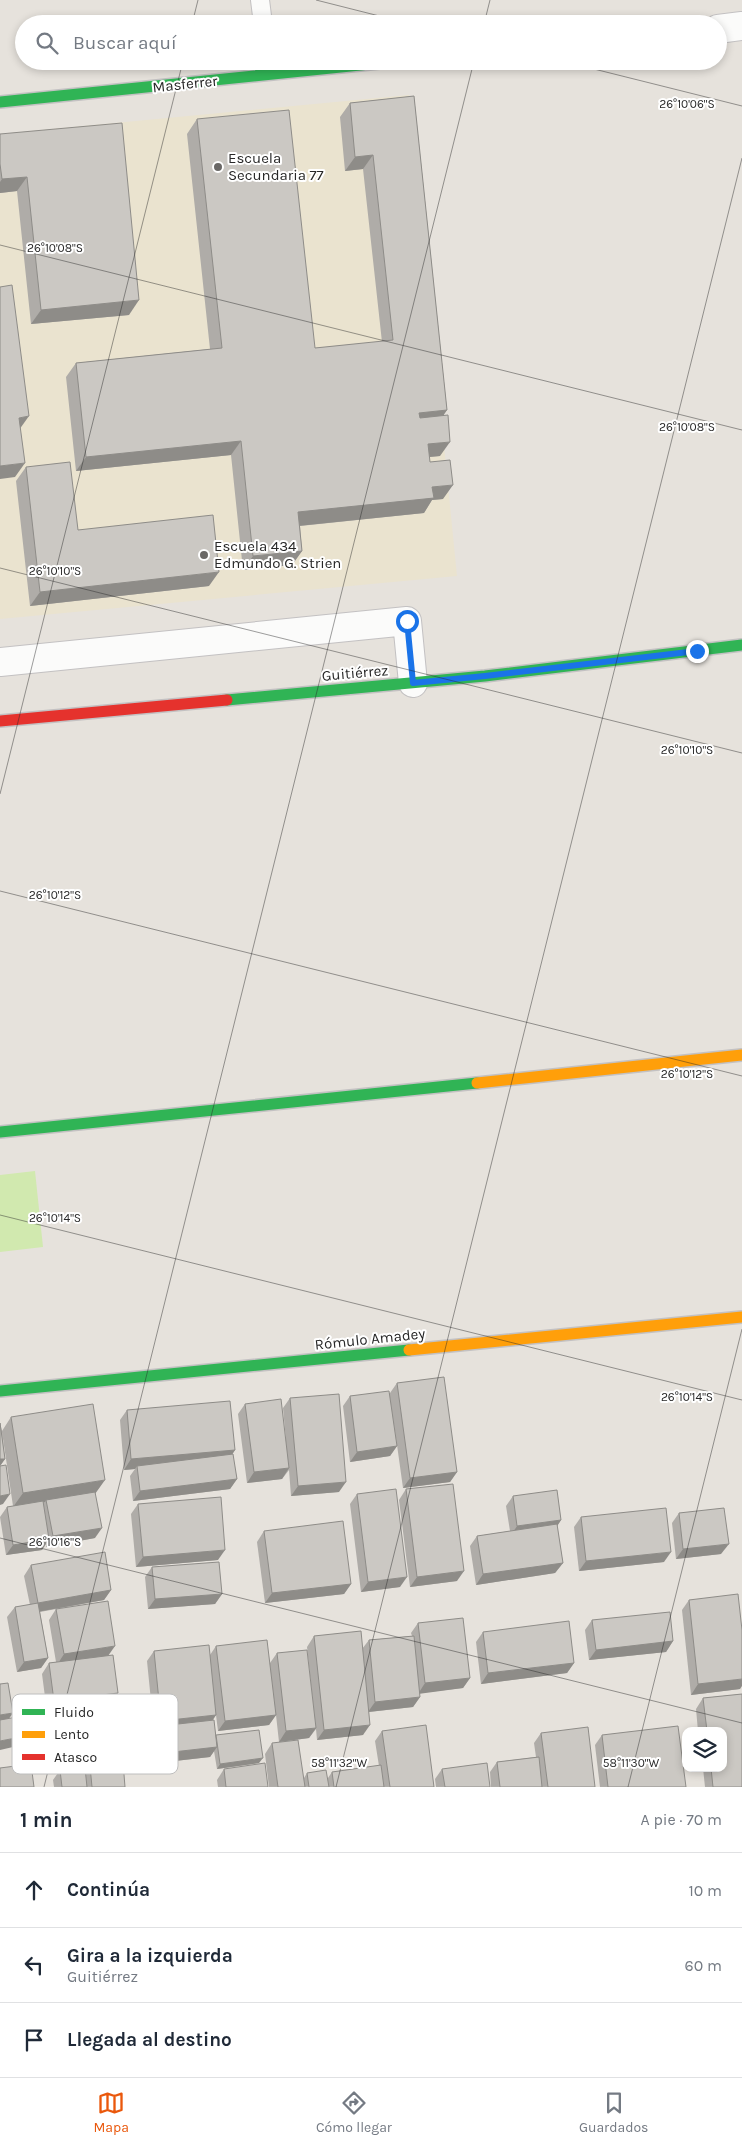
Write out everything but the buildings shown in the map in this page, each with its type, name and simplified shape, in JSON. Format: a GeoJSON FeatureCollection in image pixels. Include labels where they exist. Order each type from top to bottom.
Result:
{"type":"FeatureCollection","features":[{"type":"Feature","properties":{"kind":"street"},"geometry":{"type":"LineString","coordinates":[[727,28],[742,26]]}},
{"type":"Feature","properties":{"kind":"street","name":"Masferrer"},"geometry":{"type":"LineString","coordinates":[[0,102],[251,70]]}},
{"type":"Feature","properties":{"kind":"street"},"geometry":{"type":"LineString","coordinates":[[0,662],[407,621],[413,683]]}},
{"type":"Feature","properties":{"kind":"street","name":"Guitiérrez"},"geometry":{"type":"LineString","coordinates":[[0,721],[485,676],[742,645]]}},
{"type":"Feature","properties":{"kind":"street"},"geometry":{"type":"LineString","coordinates":[[0,1132],[742,1055]]}},
{"type":"Feature","properties":{"kind":"street","name":"Rómulo Amadey"},"geometry":{"type":"LineString","coordinates":[[0,1391],[742,1317]]}},
{"type":"Feature","properties":{"kind":"lane"},"geometry":{"type":"LineString","coordinates":[[260,0],[262,15]]}},
{"type":"Feature","properties":{"kind":"shaded area"},"geometry":{"type":"Polygon","coordinates":[[[409,95],[457,576],[0,619],[0,134],[409,95]]]}},
{"type":"Feature","properties":{"kind":"green space"},"geometry":{"type":"Polygon","coordinates":[[[35,1171],[43,1247],[0,1252],[0,1175],[35,1171]]]}},
{"type":"Feature","properties":{"kind":"traffic: fast"},"geometry":{"type":"LineString","coordinates":[[0,102],[311,70]]}},
{"type":"Feature","properties":{"kind":"traffic: fast"},"geometry":{"type":"LineString","coordinates":[[227,700],[485,676],[742,645]]}},
{"type":"Feature","properties":{"kind":"traffic: fast"},"geometry":{"type":"LineString","coordinates":[[0,1132],[477,1083]]}},
{"type":"Feature","properties":{"kind":"traffic: fast"},"geometry":{"type":"LineString","coordinates":[[0,1391],[409,1350]]}},
{"type":"Feature","properties":{"kind":"traffic: slow"},"geometry":{"type":"LineString","coordinates":[[477,1083],[742,1055]]}},
{"type":"Feature","properties":{"kind":"traffic: slow"},"geometry":{"type":"LineString","coordinates":[[409,1350],[742,1317]]}},
{"type":"Feature","properties":{"kind":"traffic: jam"},"geometry":{"type":"LineString","coordinates":[[0,721],[227,700]]}},
{"type":"Feature","properties":{"kind":"place","name":"Escuela Secundaria 77"},"geometry":{"type":"Point","coordinates":[218,167]}},
{"type":"Feature","properties":{"kind":"place","name":"Escuela 434 Edmundo G. Strien"},"geometry":{"type":"Point","coordinates":[204,555]}},
{"type":"Feature","properties":{"kind":"route"},"geometry":{"type":"LineString","coordinates":[[407,621],[413,683],[697,651]]}}]}
